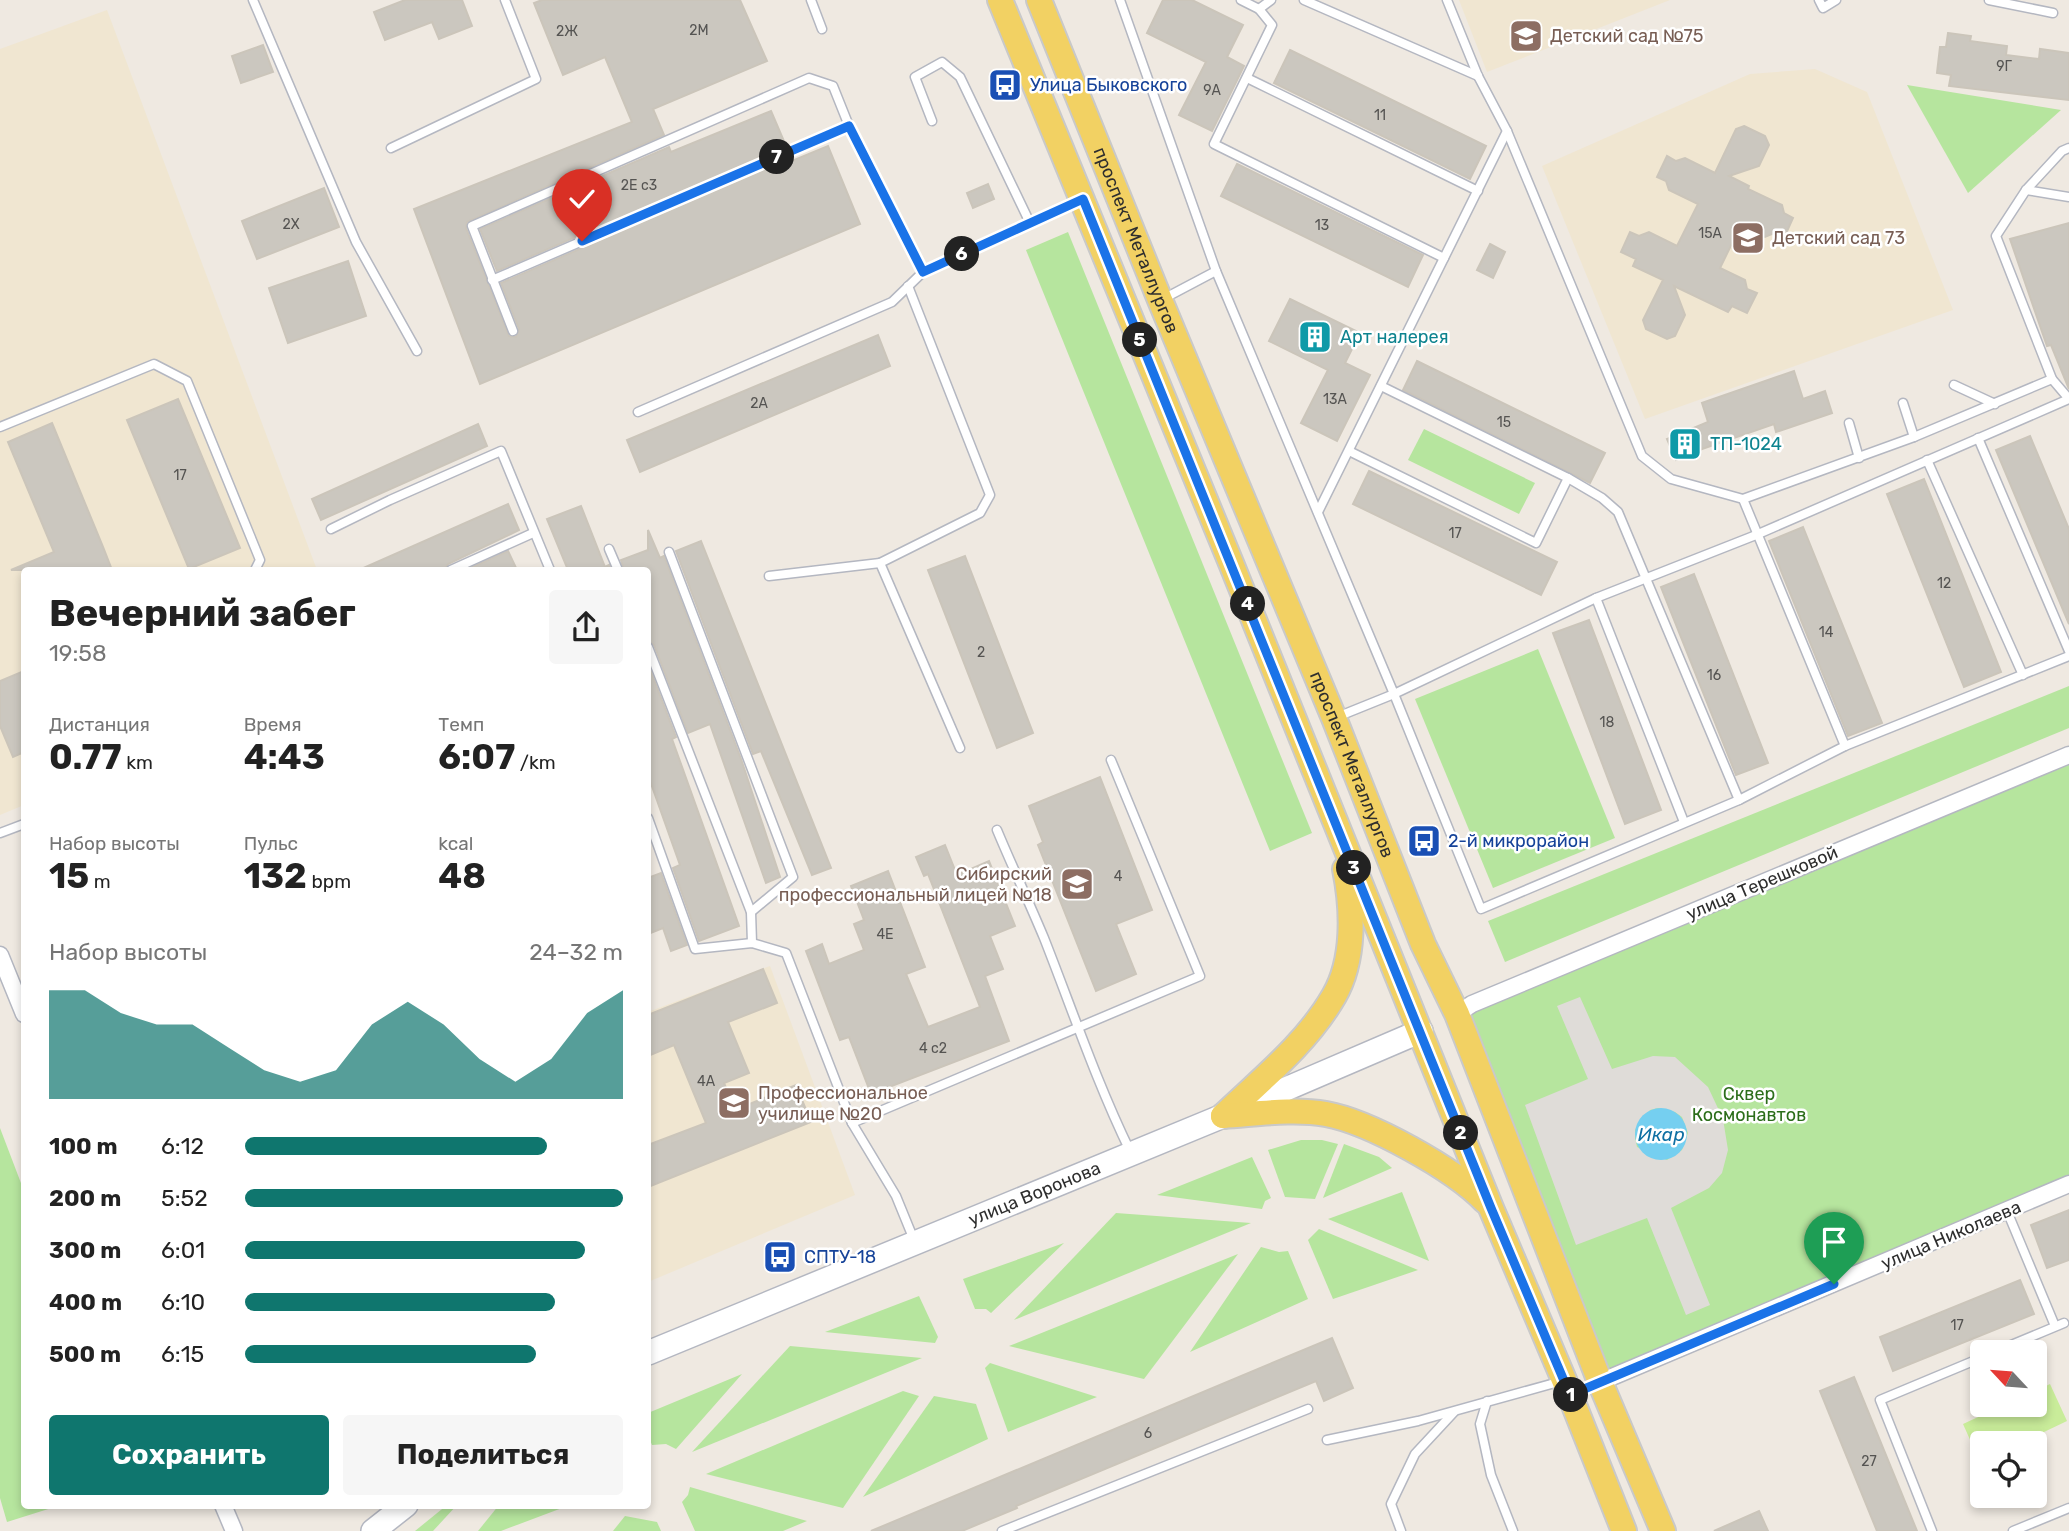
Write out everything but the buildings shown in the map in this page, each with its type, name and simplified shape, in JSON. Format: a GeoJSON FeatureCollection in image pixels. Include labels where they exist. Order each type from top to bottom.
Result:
{"type":"FeatureCollection","features":[{"type":"Feature","properties":{"kind":"main road","name":"проспект Металлургов"},"geometry":{"type":"LineString","coordinates":[[1000,0],[1624,1531]]}},
{"type":"Feature","properties":{"kind":"main road","name":"проспект Металлургов"},"geometry":{"type":"LineString","coordinates":[[1039,0],[1334,718],[1423,944],[1457,1014],[1600,1382],[1663,1531]]}},
{"type":"Feature","properties":{"kind":"main road"},"geometry":{"type":"LineString","coordinates":[[1223,1115],[1279,1063],[1335,995],[1347,957],[1351,926],[1348,886],[1337,826]]}},
{"type":"Feature","properties":{"kind":"main road"},"geometry":{"type":"LineString","coordinates":[[1421,1031],[1457,1014]]}},
{"type":"Feature","properties":{"kind":"main road","name":"улица Воронова"},"geometry":{"type":"LineString","coordinates":[[651,1352],[1421,1031]]}},
{"type":"Feature","properties":{"kind":"main road"},"geometry":{"type":"LineString","coordinates":[[1223,1115],[1312,1112],[1328,1114],[1368,1128],[1431,1161],[1469,1185],[1491,1208]]}},
{"type":"Feature","properties":{"kind":"main road"},"geometry":{"type":"LineString","coordinates":[[1567,1387],[1600,1382]]}},
{"type":"Feature","properties":{"kind":"main road"},"geometry":{"type":"LineString","coordinates":[[373,1531],[400,1509]]}},
{"type":"Feature","properties":{"kind":"street","name":"улица Терешковой"},"geometry":{"type":"LineString","coordinates":[[1457,1014],[1472,1004],[2069,755]]}},
{"type":"Feature","properties":{"kind":"street"},"geometry":{"type":"LineString","coordinates":[[0,955],[21,1007]]}},
{"type":"Feature","properties":{"kind":"street","name":"улица Николаева"},"geometry":{"type":"LineString","coordinates":[[1600,1382],[2069,1185]]}},
{"type":"Feature","properties":{"kind":"street"},"geometry":{"type":"LineString","coordinates":[[225,1509],[234,1531]]}},
{"type":"Feature","properties":{"kind":"lane"},"geometry":{"type":"LineString","coordinates":[[253,0],[356,242],[417,351]]}},
{"type":"Feature","properties":{"kind":"lane"},"geometry":{"type":"LineString","coordinates":[[391,148],[536,79],[505,0]]}},
{"type":"Feature","properties":{"kind":"lane"},"geometry":{"type":"LineString","coordinates":[[811,0],[822,29]]}},
{"type":"Feature","properties":{"kind":"lane"},"geometry":{"type":"LineString","coordinates":[[1120,0],[1216,271],[1394,694],[1481,909],[1738,800],[1845,746],[2069,654],[1978,439]]}},
{"type":"Feature","properties":{"kind":"lane"},"geometry":{"type":"LineString","coordinates":[[1241,0],[1259,9],[1272,25],[1214,144],[1444,258]]}},
{"type":"Feature","properties":{"kind":"lane"},"geometry":{"type":"LineString","coordinates":[[1259,9],[1271,0]]}},
{"type":"Feature","properties":{"kind":"lane"},"geometry":{"type":"LineString","coordinates":[[1304,0],[1478,76]]}},
{"type":"Feature","properties":{"kind":"lane"},"geometry":{"type":"LineString","coordinates":[[1447,0],[1478,76],[1507,131],[1642,456],[1671,479],[1743,499],[1914,437],[2052,379]]}},
{"type":"Feature","properties":{"kind":"lane"},"geometry":{"type":"LineString","coordinates":[[1819,0],[1823,8],[1836,0]]}},
{"type":"Feature","properties":{"kind":"lane"},"geometry":{"type":"LineString","coordinates":[[1989,0],[2053,13]]}},
{"type":"Feature","properties":{"kind":"lane"},"geometry":{"type":"LineString","coordinates":[[932,121],[915,77],[942,62],[960,77],[1030,223]]}},
{"type":"Feature","properties":{"kind":"lane"},"geometry":{"type":"LineString","coordinates":[[513,331],[472,226],[809,78],[833,86],[849,126],[923,272]]}},
{"type":"Feature","properties":{"kind":"lane"},"geometry":{"type":"LineString","coordinates":[[1247,78],[1478,191]]}},
{"type":"Feature","properties":{"kind":"lane"},"geometry":{"type":"LineString","coordinates":[[492,280],[849,126]]}},
{"type":"Feature","properties":{"kind":"lane"},"geometry":{"type":"LineString","coordinates":[[1318,512],[1507,131]]}},
{"type":"Feature","properties":{"kind":"lane"},"geometry":{"type":"LineString","coordinates":[[1334,718],[1394,694],[1596,598],[1756,535],[2069,399],[2052,379],[1996,236],[2026,190],[2062,151],[2069,148]]}},
{"type":"Feature","properties":{"kind":"lane"},"geometry":{"type":"LineString","coordinates":[[2026,190],[2069,197]]}},
{"type":"Feature","properties":{"kind":"lane"},"geometry":{"type":"LineString","coordinates":[[638,412],[892,302],[923,272],[1083,199]]}},
{"type":"Feature","properties":{"kind":"lane"},"geometry":{"type":"LineString","coordinates":[[1160,300],[1216,271]]}},
{"type":"Feature","properties":{"kind":"lane"},"geometry":{"type":"LineString","coordinates":[[769,576],[880,563],[980,513],[990,495],[908,286]]}},
{"type":"Feature","properties":{"kind":"lane"},"geometry":{"type":"LineString","coordinates":[[0,427],[154,364],[187,381],[260,560],[256,567]]}},
{"type":"Feature","properties":{"kind":"lane"},"geometry":{"type":"LineString","coordinates":[[1954,385],[1995,404]]}},
{"type":"Feature","properties":{"kind":"lane"},"geometry":{"type":"LineString","coordinates":[[1381,386],[1568,478],[1602,498],[1618,512],[1738,800]]}},
{"type":"Feature","properties":{"kind":"lane"},"geometry":{"type":"LineString","coordinates":[[1903,403],[1914,437]]}},
{"type":"Feature","properties":{"kind":"lane"},"geometry":{"type":"LineString","coordinates":[[1849,423],[1859,458]]}},
{"type":"Feature","properties":{"kind":"lane"},"geometry":{"type":"LineString","coordinates":[[331,528],[500,451],[549,567]]}},
{"type":"Feature","properties":{"kind":"lane"},"geometry":{"type":"LineString","coordinates":[[1349,451],[1536,543],[1568,478]]}},
{"type":"Feature","properties":{"kind":"lane"},"geometry":{"type":"LineString","coordinates":[[1927,460],[2023,675]]}},
{"type":"Feature","properties":{"kind":"lane"},"geometry":{"type":"LineString","coordinates":[[1743,499],[1845,746]]}},
{"type":"Feature","properties":{"kind":"lane"},"geometry":{"type":"LineString","coordinates":[[458,567],[533,533]]}},
{"type":"Feature","properties":{"kind":"lane"},"geometry":{"type":"LineString","coordinates":[[609,549],[617,567]]}},
{"type":"Feature","properties":{"kind":"lane"},"geometry":{"type":"LineString","coordinates":[[669,552],[793,877],[751,912]]}},
{"type":"Feature","properties":{"kind":"lane"},"geometry":{"type":"LineString","coordinates":[[880,563],[960,748]]}},
{"type":"Feature","properties":{"kind":"lane"},"geometry":{"type":"LineString","coordinates":[[1596,598],[1684,822]]}},
{"type":"Feature","properties":{"kind":"lane"},"geometry":{"type":"LineString","coordinates":[[651,655],[751,912],[752,943]]}},
{"type":"Feature","properties":{"kind":"lane"},"geometry":{"type":"LineString","coordinates":[[852,1123],[1200,976],[1111,760]]}},
{"type":"Feature","properties":{"kind":"lane"},"geometry":{"type":"LineString","coordinates":[[0,834],[21,825]]}},
{"type":"Feature","properties":{"kind":"lane"},"geometry":{"type":"LineString","coordinates":[[651,826],[695,949],[752,943],[786,953],[852,1123],[896,1196],[915,1242]]}},
{"type":"Feature","properties":{"kind":"lane"},"geometry":{"type":"LineString","coordinates":[[997,830],[1044,939],[1111,1110],[1132,1153]]}},
{"type":"Feature","properties":{"kind":"lane"},"geometry":{"type":"LineString","coordinates":[[2007,1211],[2059,1325],[2023,1340]]}},
{"type":"Feature","properties":{"kind":"lane"},"geometry":{"type":"LineString","coordinates":[[1931,1531],[1880,1400],[1970,1362]]}},
{"type":"Feature","properties":{"kind":"lane"},"geometry":{"type":"LineString","coordinates":[[1327,1440],[1454,1412],[1487,1401],[1567,1387]]}},
{"type":"Feature","properties":{"kind":"lane"},"geometry":{"type":"LineString","coordinates":[[1487,1401],[1480,1424],[1491,1475],[1513,1531]]}},
{"type":"Feature","properties":{"kind":"lane"},"geometry":{"type":"LineString","coordinates":[[1002,1531],[1016,1528],[1308,1409]]}},
{"type":"Feature","properties":{"kind":"lane"},"geometry":{"type":"LineString","coordinates":[[1401,1531],[1391,1504],[1415,1454],[1454,1412]]}},
{"type":"Feature","properties":{"kind":"lane"},"geometry":{"type":"LineString","coordinates":[[2013,1531],[2069,1507]]}},
{"type":"Feature","properties":{"kind":"shaded area","name":"Детский сад №75"},"geometry":{"type":"Polygon","coordinates":[[[1459,0],[1670,0],[1487,72],[1459,0]]]}},
{"type":"Feature","properties":{"kind":"shaded area"},"geometry":{"type":"Polygon","coordinates":[[[107,10],[316,567],[21,567],[21,806],[0,815],[0,49],[107,10]]]}},
{"type":"Feature","properties":{"kind":"shaded area","name":"Детский сад 73"},"geometry":{"type":"Polygon","coordinates":[[[1815,69],[1867,92],[1953,310],[1645,419],[1542,166],[1750,74],[1815,69]]]}},
{"type":"Feature","properties":{"kind":"shaded area","name":"Профессиональное училище №20"},"geometry":{"type":"Polygon","coordinates":[[[770,966],[855,1195],[651,1281],[651,1011],[770,966]]]}},
{"type":"Feature","properties":{"kind":"shaded area"},"geometry":{"type":"Polygon","coordinates":[[[1580,997],[1612,1069],[1653,1056],[1675,1057],[1708,1087],[1723,1119],[1728,1150],[1722,1173],[1709,1188],[1671,1208],[1710,1305],[1686,1315],[1647,1218],[1576,1245],[1525,1105],[1588,1079],[1557,1006],[1580,997]],[[1658,1108],[1650,1110],[1635,1130],[1637,1147],[1667,1160],[1682,1150],[1688,1133],[1682,1117],[1675,1112],[1658,1108]]]}},
{"type":"Feature","properties":{"kind":"green space"},"geometry":{"type":"Polygon","coordinates":[[[1907,85],[2061,110],[1968,193],[1907,85]]]}},
{"type":"Feature","properties":{"kind":"green space"},"geometry":{"type":"Polygon","coordinates":[[[1068,232],[1312,833],[1270,851],[1026,250],[1068,232]]]}},
{"type":"Feature","properties":{"kind":"green space"},"geometry":{"type":"Polygon","coordinates":[[[1424,429],[1535,483],[1519,514],[1408,460],[1424,429]]]}},
{"type":"Feature","properties":{"kind":"green space"},"geometry":{"type":"Polygon","coordinates":[[[1538,649],[1615,838],[1493,888],[1415,699],[1538,649]]]}},
{"type":"Feature","properties":{"kind":"green space"},"geometry":{"type":"Polygon","coordinates":[[[2069,686],[2069,728],[1505,962],[1488,921],[2069,686]]]}},
{"type":"Feature","properties":{"kind":"green space","name":"Сквер Космонавтов"},"geometry":{"type":"Polygon","coordinates":[[[2069,755],[2069,1184],[1600,1382],[1457,1014],[2069,755]]]}},
{"type":"Feature","properties":{"kind":"green space"},"geometry":{"type":"Polygon","coordinates":[[[0,1128],[21,1183],[21,1509],[48,1509],[7,1522],[0,1498],[0,1128]]]}},
{"type":"Feature","properties":{"kind":"green space"},"geometry":{"type":"Polygon","coordinates":[[[1301,1140],[1322,1140],[1338,1144],[1315,1199],[1285,1197],[1268,1150],[1301,1140]]]}},
{"type":"Feature","properties":{"kind":"green space"},"geometry":{"type":"Polygon","coordinates":[[[1344,1144],[1379,1157],[1392,1168],[1323,1198],[1344,1144]]]}},
{"type":"Feature","properties":{"kind":"green space"},"geometry":{"type":"Polygon","coordinates":[[[1252,1157],[1271,1198],[1265,1201],[1262,1209],[1157,1195],[1252,1157]]]}},
{"type":"Feature","properties":{"kind":"green space"},"geometry":{"type":"Polygon","coordinates":[[[1402,1192],[1429,1261],[1328,1219],[1402,1192]]]}},
{"type":"Feature","properties":{"kind":"green space"},"geometry":{"type":"Polygon","coordinates":[[[1116,1213],[1251,1223],[1014,1320],[1116,1213]]]}},
{"type":"Feature","properties":{"kind":"green space"},"geometry":{"type":"Polygon","coordinates":[[[1319,1229],[1418,1270],[1333,1299],[1308,1240],[1319,1229]]]}},
{"type":"Feature","properties":{"kind":"green space"},"geometry":{"type":"Polygon","coordinates":[[[1064,1243],[991,1313],[986,1309],[975,1309],[963,1279],[1064,1243]]]}},
{"type":"Feature","properties":{"kind":"green space"},"geometry":{"type":"Polygon","coordinates":[[[1261,1247],[1279,1252],[1288,1251],[1308,1299],[1190,1352],[1261,1247]]]}},
{"type":"Feature","properties":{"kind":"green space"},"geometry":{"type":"Polygon","coordinates":[[[1238,1254],[1144,1379],[1009,1346],[1238,1254]]]}},
{"type":"Feature","properties":{"kind":"green space"},"geometry":{"type":"Polygon","coordinates":[[[919,1296],[938,1337],[935,1343],[825,1332],[919,1296]]]}},
{"type":"Feature","properties":{"kind":"green space"},"geometry":{"type":"Polygon","coordinates":[[[790,1346],[922,1358],[692,1452],[790,1346]]]}},
{"type":"Feature","properties":{"kind":"green space"},"geometry":{"type":"Polygon","coordinates":[[[990,1363],[1097,1397],[1008,1432],[985,1368],[990,1363]]]}},
{"type":"Feature","properties":{"kind":"green space"},"geometry":{"type":"Polygon","coordinates":[[[742,1374],[676,1449],[666,1444],[652,1445],[651,1412],[742,1374]]]}},
{"type":"Feature","properties":{"kind":"green space"},"geometry":{"type":"Polygon","coordinates":[[[2050,1384],[2067,1421],[2046,1431],[1970,1431],[1970,1440],[1963,1424],[1976,1418],[2048,1418],[2050,1384]]]}},
{"type":"Feature","properties":{"kind":"green space"},"geometry":{"type":"Polygon","coordinates":[[[903,1391],[919,1396],[843,1508],[706,1474],[903,1391]]]}},
{"type":"Feature","properties":{"kind":"green space"},"geometry":{"type":"Polygon","coordinates":[[[934,1396],[976,1404],[988,1439],[863,1497],[934,1396]]]}},
{"type":"Feature","properties":{"kind":"green space"},"geometry":{"type":"Polygon","coordinates":[[[690,1487],[807,1521],[783,1531],[695,1531],[682,1502],[690,1487]]]}},
{"type":"Feature","properties":{"kind":"green space"},"geometry":{"type":"Polygon","coordinates":[[[442,1509],[453,1509],[433,1531],[415,1531],[442,1509]]]}},
{"type":"Feature","properties":{"kind":"green space"},"geometry":{"type":"Polygon","coordinates":[[[496,1509],[559,1509],[501,1531],[478,1531],[496,1509]]]}},
{"type":"Feature","properties":{"kind":"green space"},"geometry":{"type":"Polygon","coordinates":[[[625,1516],[657,1522],[661,1531],[613,1531],[625,1516]]]}},
{"type":"Feature","properties":{"kind":"water","name":"Икар"},"geometry":{"type":"Polygon","coordinates":[[[1661,1108],[1680,1115],[1687,1134],[1680,1153],[1661,1160],[1642,1153],[1635,1134],[1642,1115],[1661,1108]]]}},
{"type":"Feature","properties":{"kind":"place","name":"Детский сад №75"},"geometry":{"type":"Point","coordinates":[1526,36]}},
{"type":"Feature","properties":{"kind":"place","name":"Улица Быковского"},"geometry":{"type":"Point","coordinates":[1005,85]}},
{"type":"Feature","properties":{"kind":"place","name":"Детский сад 73"},"geometry":{"type":"Point","coordinates":[1748,238]}},
{"type":"Feature","properties":{"kind":"place","name":"Арт налерея"},"geometry":{"type":"Point","coordinates":[1315,337]}},
{"type":"Feature","properties":{"kind":"place","name":"ТП-1024"},"geometry":{"type":"Point","coordinates":[1685,444]}},
{"type":"Feature","properties":{"kind":"place","name":"2-й микрорайон"},"geometry":{"type":"Point","coordinates":[1424,841]}},
{"type":"Feature","properties":{"kind":"place","name":"Сибирский профессиональный лицей №18"},"geometry":{"type":"Point","coordinates":[1077,884]}},
{"type":"Feature","properties":{"kind":"place","name":"Профессиональное училище №20"},"geometry":{"type":"Point","coordinates":[734,1103]}},
{"type":"Feature","properties":{"kind":"place","name":"СПТУ-18"},"geometry":{"type":"Point","coordinates":[780,1257]}},
{"type":"Feature","properties":{"kind":"route"},"geometry":{"type":"LineString","coordinates":[[582,241],[849,126],[923,272],[1083,199],[1491,1208],[1570,1395],[1834,1284]]}}]}
